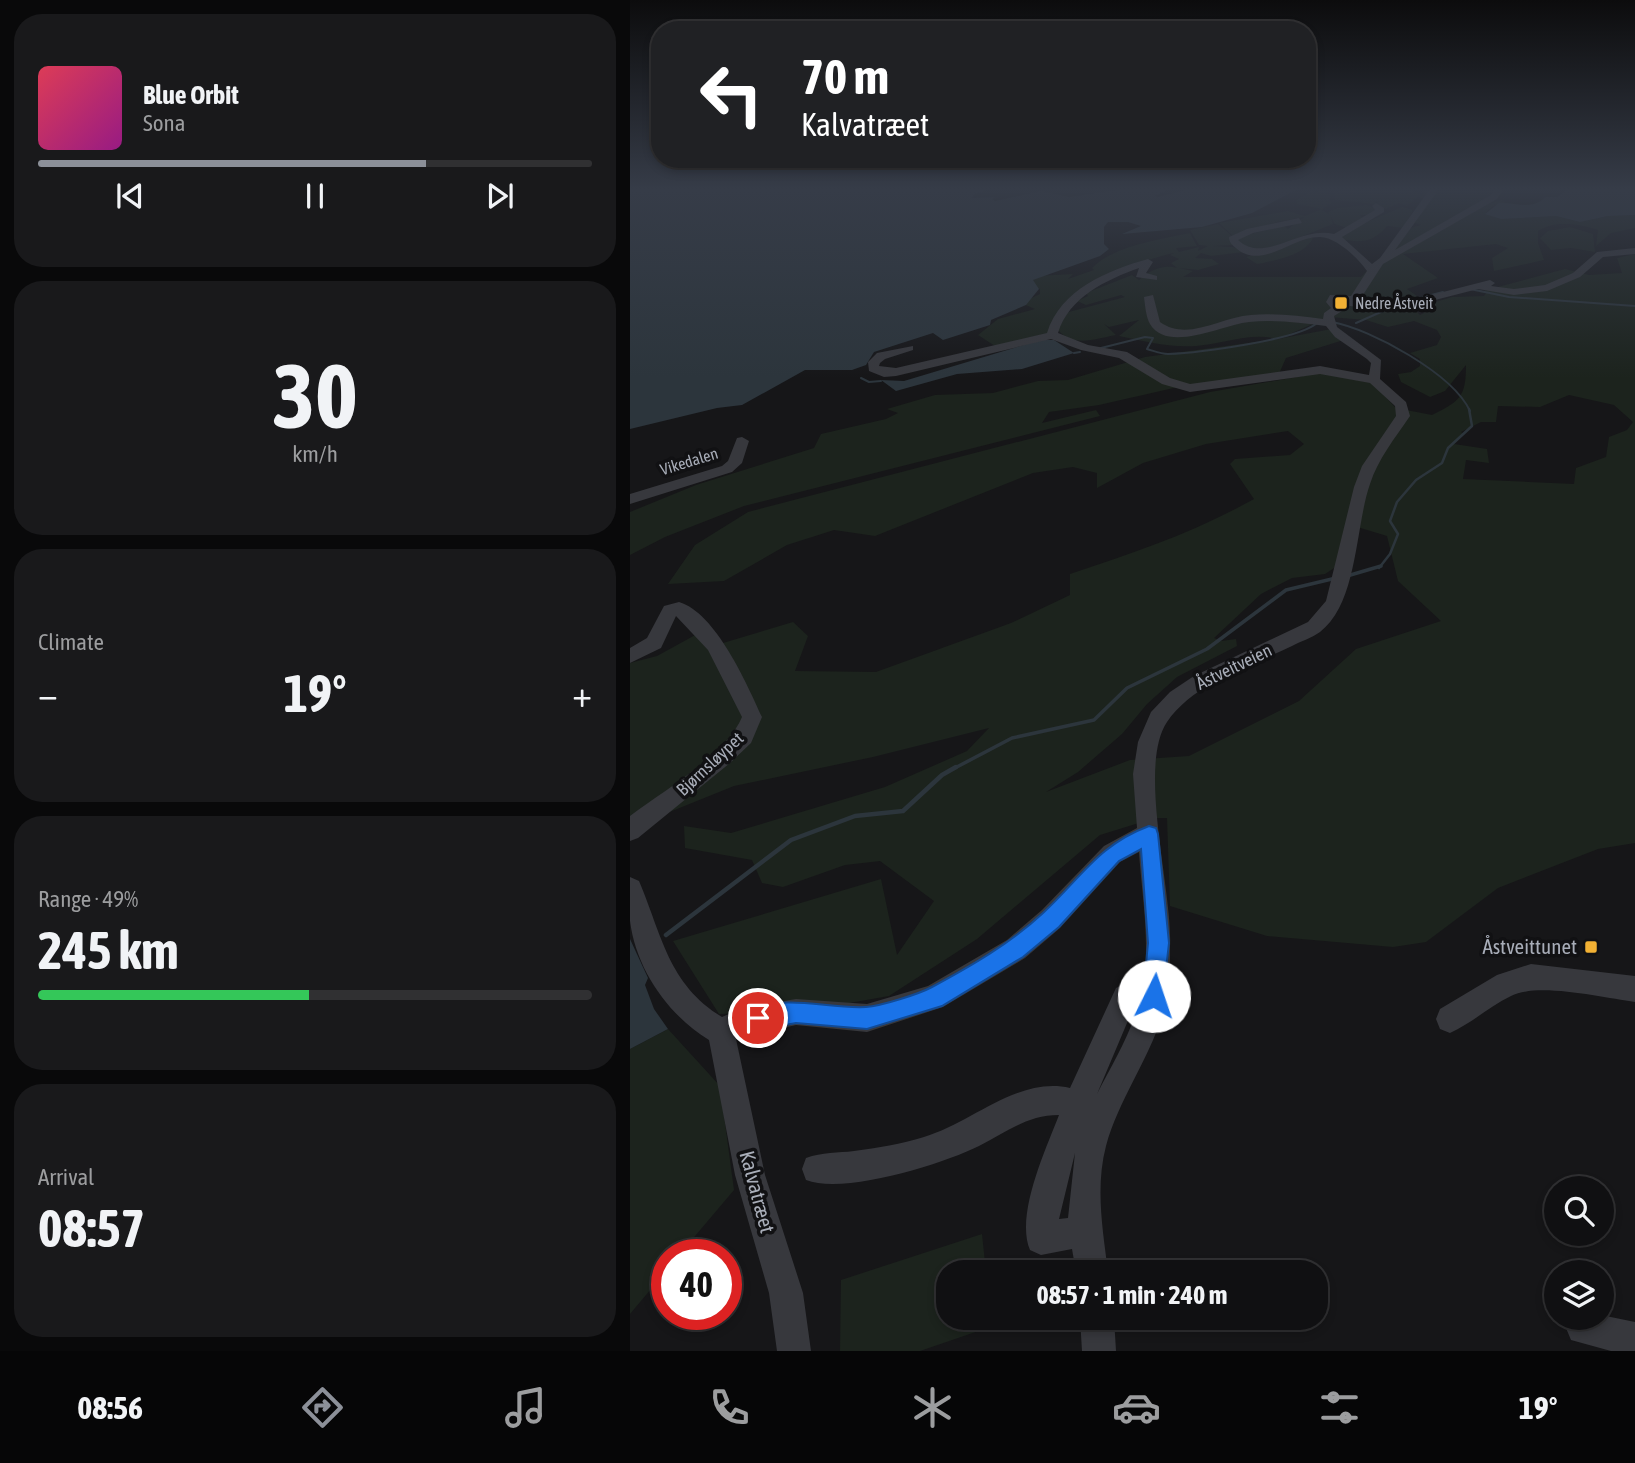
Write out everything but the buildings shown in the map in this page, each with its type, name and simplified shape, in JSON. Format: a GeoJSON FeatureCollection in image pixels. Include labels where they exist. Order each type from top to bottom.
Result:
{"type":"FeatureCollection","features":[{"type":"Feature","properties":{"kind":"street"},"geometry":{"type":"LineString","coordinates":[[1352,252],[1371,269]]}},
{"type":"Feature","properties":{"kind":"street"},"geometry":{"type":"LineString","coordinates":[[1384,259],[1388,252]]}},
{"type":"Feature","properties":{"kind":"street"},"geometry":{"type":"LineString","coordinates":[[1352,301],[1367,288],[1371,269],[1397,252]]}},
{"type":"Feature","properties":{"kind":"street"},"geometry":{"type":"LineString","coordinates":[[1324,321],[1328,314],[1337,309],[1331,302],[1334,297],[1392,308],[1439,293],[1486,285],[1515,292],[1537,290],[1572,279],[1592,267],[1600,254],[1623,252]]}},
{"type":"Feature","properties":{"kind":"street"},"geometry":{"type":"LineString","coordinates":[[1052,335],[1052,326],[1060,312],[1074,299],[1102,281],[1148,262],[1140,275],[1153,278]]}},
{"type":"Feature","properties":{"kind":"street"},"geometry":{"type":"LineString","coordinates":[[909,348],[881,356],[874,362],[873,368],[884,373],[896,372],[1052,335],[1085,348],[1123,355],[1166,382],[1190,388],[1228,385],[1309,370],[1334,371],[1374,380],[1377,363],[1372,355],[1324,321],[1246,318],[1205,329],[1175,332],[1155,323],[1149,297]]}},
{"type":"Feature","properties":{"kind":"street","name":"Åstveitveien"},"geometry":{"type":"LineString","coordinates":[[1090,1260],[1086,1230],[1086,1183],[1090,1150],[1099,1121],[1132,1054],[1154,996],[1158,943],[1144,774],[1148,742],[1158,718],[1177,698],[1201,681],[1314,627],[1334,603],[1365,477],[1403,416],[1401,405],[1374,380]]}},
{"type":"Feature","properties":{"kind":"street","name":"Vikedalen"},"geometry":{"type":"LineString","coordinates":[[630,499],[727,469],[735,463],[742,441]]}},
{"type":"Feature","properties":{"kind":"street","name":"Bjørnsløypet"},"geometry":{"type":"LineString","coordinates":[[630,656],[651,647],[660,638],[663,620],[670,611],[680,608],[707,632],[724,657],[751,717],[744,737],[630,830]]}},
{"type":"Feature","properties":{"kind":"street"},"geometry":{"type":"LineString","coordinates":[[630,889],[648,943],[677,998],[698,1018],[721,1032],[743,1022],[773,1014],[796,1012],[867,1018],[934,998],[1016,949],[1051,919],[1112,854],[1149,834]]}},
{"type":"Feature","properties":{"kind":"street"},"geometry":{"type":"LineString","coordinates":[[1450,1019],[1506,985],[1531,977],[1635,989]]}},
{"type":"Feature","properties":{"kind":"street"},"geometry":{"type":"LineString","coordinates":[[1086,1230],[1041,1238],[1043,1202],[1054,1164],[1125,997]]}},
{"type":"Feature","properties":{"kind":"street","name":"Kalvatræet"},"geometry":{"type":"LineString","coordinates":[[721,1032],[750,1175],[786,1293],[794,1351]]}},
{"type":"Feature","properties":{"kind":"street"},"geometry":{"type":"LineString","coordinates":[[817,1169],[856,1174],[956,1141],[1041,1098],[1065,1099],[1078,1104]]}},
{"type":"Feature","properties":{"kind":"street"},"geometry":{"type":"LineString","coordinates":[[1098,1330],[1099,1351]]}},
{"type":"Feature","properties":{"kind":"street"},"geometry":{"type":"LineString","coordinates":[[1592,1330],[1635,1339]]}},
{"type":"Feature","properties":{"kind":"shaded area"},"geometry":{"type":"Polygon","coordinates":[[[630,252],[1105,252],[1033,280],[1039,289],[1026,305],[991,320],[990,325],[943,340],[933,333],[874,352],[866,365],[852,370],[805,370],[742,405],[717,408],[630,429],[630,252]]]}},
{"type":"Feature","properties":{"kind":"shaded area"},"geometry":{"type":"Polygon","coordinates":[[[1118,252],[1244,252],[1211,256],[1201,253],[1195,258],[1212,259],[1219,264],[1198,270],[1179,268],[1193,271],[1183,277],[1361,277],[1386,252],[1421,252],[1403,254],[1438,278],[1407,289],[1417,296],[1416,311],[1420,315],[1430,310],[1425,305],[1452,297],[1484,296],[1486,293],[1479,292],[1565,269],[1589,275],[1622,273],[1617,258],[1635,254],[1635,843],[1598,849],[1498,888],[1426,942],[1393,947],[1267,936],[1170,906],[1167,818],[1155,818],[1100,835],[977,939],[889,996],[798,1012],[719,1014],[673,941],[881,879],[897,955],[934,901],[880,861],[845,865],[783,887],[762,883],[752,860],[685,848],[684,826],[731,833],[885,787],[967,751],[989,728],[873,757],[734,786],[630,828],[630,663],[657,656],[708,628],[723,643],[793,622],[808,636],[795,671],[876,672],[1011,623],[1070,595],[1070,574],[1141,550],[1232,511],[1254,499],[1230,464],[1235,459],[1290,455],[1304,444],[1288,431],[1206,444],[1143,463],[1097,488],[1097,473],[1073,467],[1033,473],[875,536],[834,530],[787,545],[724,581],[668,584],[695,545],[748,512],[1210,392],[1320,373],[1372,383],[1396,408],[1432,415],[1460,397],[1465,384],[1466,365],[1445,391],[1430,397],[1401,382],[1398,374],[1411,372],[1420,366],[1420,359],[1410,353],[1437,345],[1441,337],[1437,330],[1414,321],[1388,327],[1366,320],[1329,317],[1278,339],[1257,337],[1186,346],[1157,344],[1119,336],[1139,320],[1109,327],[1104,324],[1116,335],[1083,341],[1068,338],[1055,326],[1065,313],[1125,297],[1121,295],[1086,305],[1077,301],[1088,296],[1086,293],[1132,275],[1139,280],[1156,269],[1177,268],[1171,263],[1179,259],[1170,255],[1174,253],[1120,271],[1082,291],[1055,318],[1049,333],[995,346],[978,335],[998,319],[1035,309],[1021,303],[1040,294],[1040,289],[1025,283],[1032,282],[1035,276],[1073,274],[1068,279],[1094,270],[1092,268],[1102,260],[1118,252]],[[1569,395],[1540,407],[1498,406],[1496,422],[1481,422],[1461,432],[1464,434],[1454,444],[1487,449],[1489,463],[1466,460],[1463,479],[1574,484],[1576,468],[1606,457],[1609,437],[1627,430],[1633,422],[1614,405],[1569,395]],[[1354,526],[1356,530],[1342,563],[1325,574],[1292,578],[1261,594],[1214,638],[1221,641],[1236,639],[1237,646],[1177,677],[1147,704],[1122,734],[1078,772],[1046,792],[1130,760],[1189,756],[1299,701],[1356,649],[1441,621],[1398,581],[1387,536],[1354,526]]]}},
{"type":"Feature","properties":{"kind":"shaded area"},"geometry":{"type":"Polygon","coordinates":[[[1265,252],[1298,252],[1257,264],[1246,257],[1265,252]]]}},
{"type":"Feature","properties":{"kind":"shaded area"},"geometry":{"type":"Polygon","coordinates":[[[1502,252],[1541,252],[1544,260],[1494,271],[1492,258],[1502,252]]]}},
{"type":"Feature","properties":{"kind":"shaded area"},"geometry":{"type":"Polygon","coordinates":[[[1337,328],[1350,338],[1286,358],[1278,376],[1203,389],[1178,387],[1099,405],[1049,412],[1042,423],[1096,410],[1100,416],[744,506],[665,537],[630,555],[630,512],[696,485],[814,448],[821,434],[886,419],[898,413],[887,409],[935,395],[993,393],[1038,381],[1068,380],[1145,357],[1337,328]]]}},
{"type":"Feature","properties":{"kind":"shaded area"},"geometry":{"type":"Polygon","coordinates":[[[1040,340],[1054,340],[1074,353],[1022,369],[957,374],[896,391],[881,380],[904,381],[1040,340]]]}},
{"type":"Feature","properties":{"kind":"shaded area"},"geometry":{"type":"Polygon","coordinates":[[[630,939],[648,978],[645,985],[654,1009],[668,1029],[630,1049],[630,939]]]}},
{"type":"Feature","properties":{"kind":"shaded area"},"geometry":{"type":"Polygon","coordinates":[[[668,1029],[720,1086],[734,1190],[693,1239],[651,1239],[651,1289],[630,1314],[630,1049],[668,1029]]]}},
{"type":"Feature","properties":{"kind":"shaded area"},"geometry":{"type":"Polygon","coordinates":[[[982,1234],[985,1260],[936,1260],[936,1330],[981,1330],[920,1351],[840,1351],[841,1280],[982,1234]]]}},
{"type":"Feature","properties":{"kind":"waterway"},"geometry":{"type":"LineString","coordinates":[[1470,289],[1509,297],[1635,306]]}},
{"type":"Feature","properties":{"kind":"waterway"},"geometry":{"type":"LineString","coordinates":[[1404,302],[1443,292]]}},
{"type":"Feature","properties":{"kind":"waterway"},"geometry":{"type":"LineString","coordinates":[[1356,323],[1390,308]]}},
{"type":"Feature","properties":{"kind":"waterway"},"geometry":{"type":"LineString","coordinates":[[1332,322],[1368,334],[1409,355],[1447,382],[1469,410]]}},
{"type":"Feature","properties":{"kind":"waterway"},"geometry":{"type":"LineString","coordinates":[[1101,348],[1145,337],[1153,338],[1147,349],[1160,353],[1201,351],[1290,335],[1317,323]]}},
{"type":"Feature","properties":{"kind":"waterway"},"geometry":{"type":"LineString","coordinates":[[1074,353],[1080,352]]}},
{"type":"Feature","properties":{"kind":"waterway"},"geometry":{"type":"LineString","coordinates":[[861,378],[869,382],[881,381]]}},
{"type":"Feature","properties":{"kind":"waterway"},"geometry":{"type":"LineString","coordinates":[[1380,566],[1390,554],[1398,534],[1390,521],[1397,502],[1416,480],[1442,463],[1448,448],[1472,426],[1469,410]]}},
{"type":"Feature","properties":{"kind":"waterway"},"geometry":{"type":"LineString","coordinates":[[1347,576],[1380,566]]}},
{"type":"Feature","properties":{"kind":"waterway"},"geometry":{"type":"LineString","coordinates":[[953,769],[1012,738],[1094,720],[1127,688],[1207,649],[1286,590],[1336,578]]}},
{"type":"Feature","properties":{"kind":"waterway"},"geometry":{"type":"LineString","coordinates":[[666,935],[791,840],[855,816],[903,811],[942,775],[956,767]]}},
{"type":"Feature","properties":{"kind":"place","name":"Nedre Åstveit"},"geometry":{"type":"Point","coordinates":[1341,303]}},
{"type":"Feature","properties":{"kind":"place","name":"Åstveittunet"},"geometry":{"type":"Point","coordinates":[1591,947]}},
{"type":"Feature","properties":{"kind":"route"},"geometry":{"type":"LineString","coordinates":[[758,1018],[796,1012],[867,1018],[934,998],[1016,949],[1051,919],[1112,854],[1149,834],[1158,943],[1154,996]]}}]}
